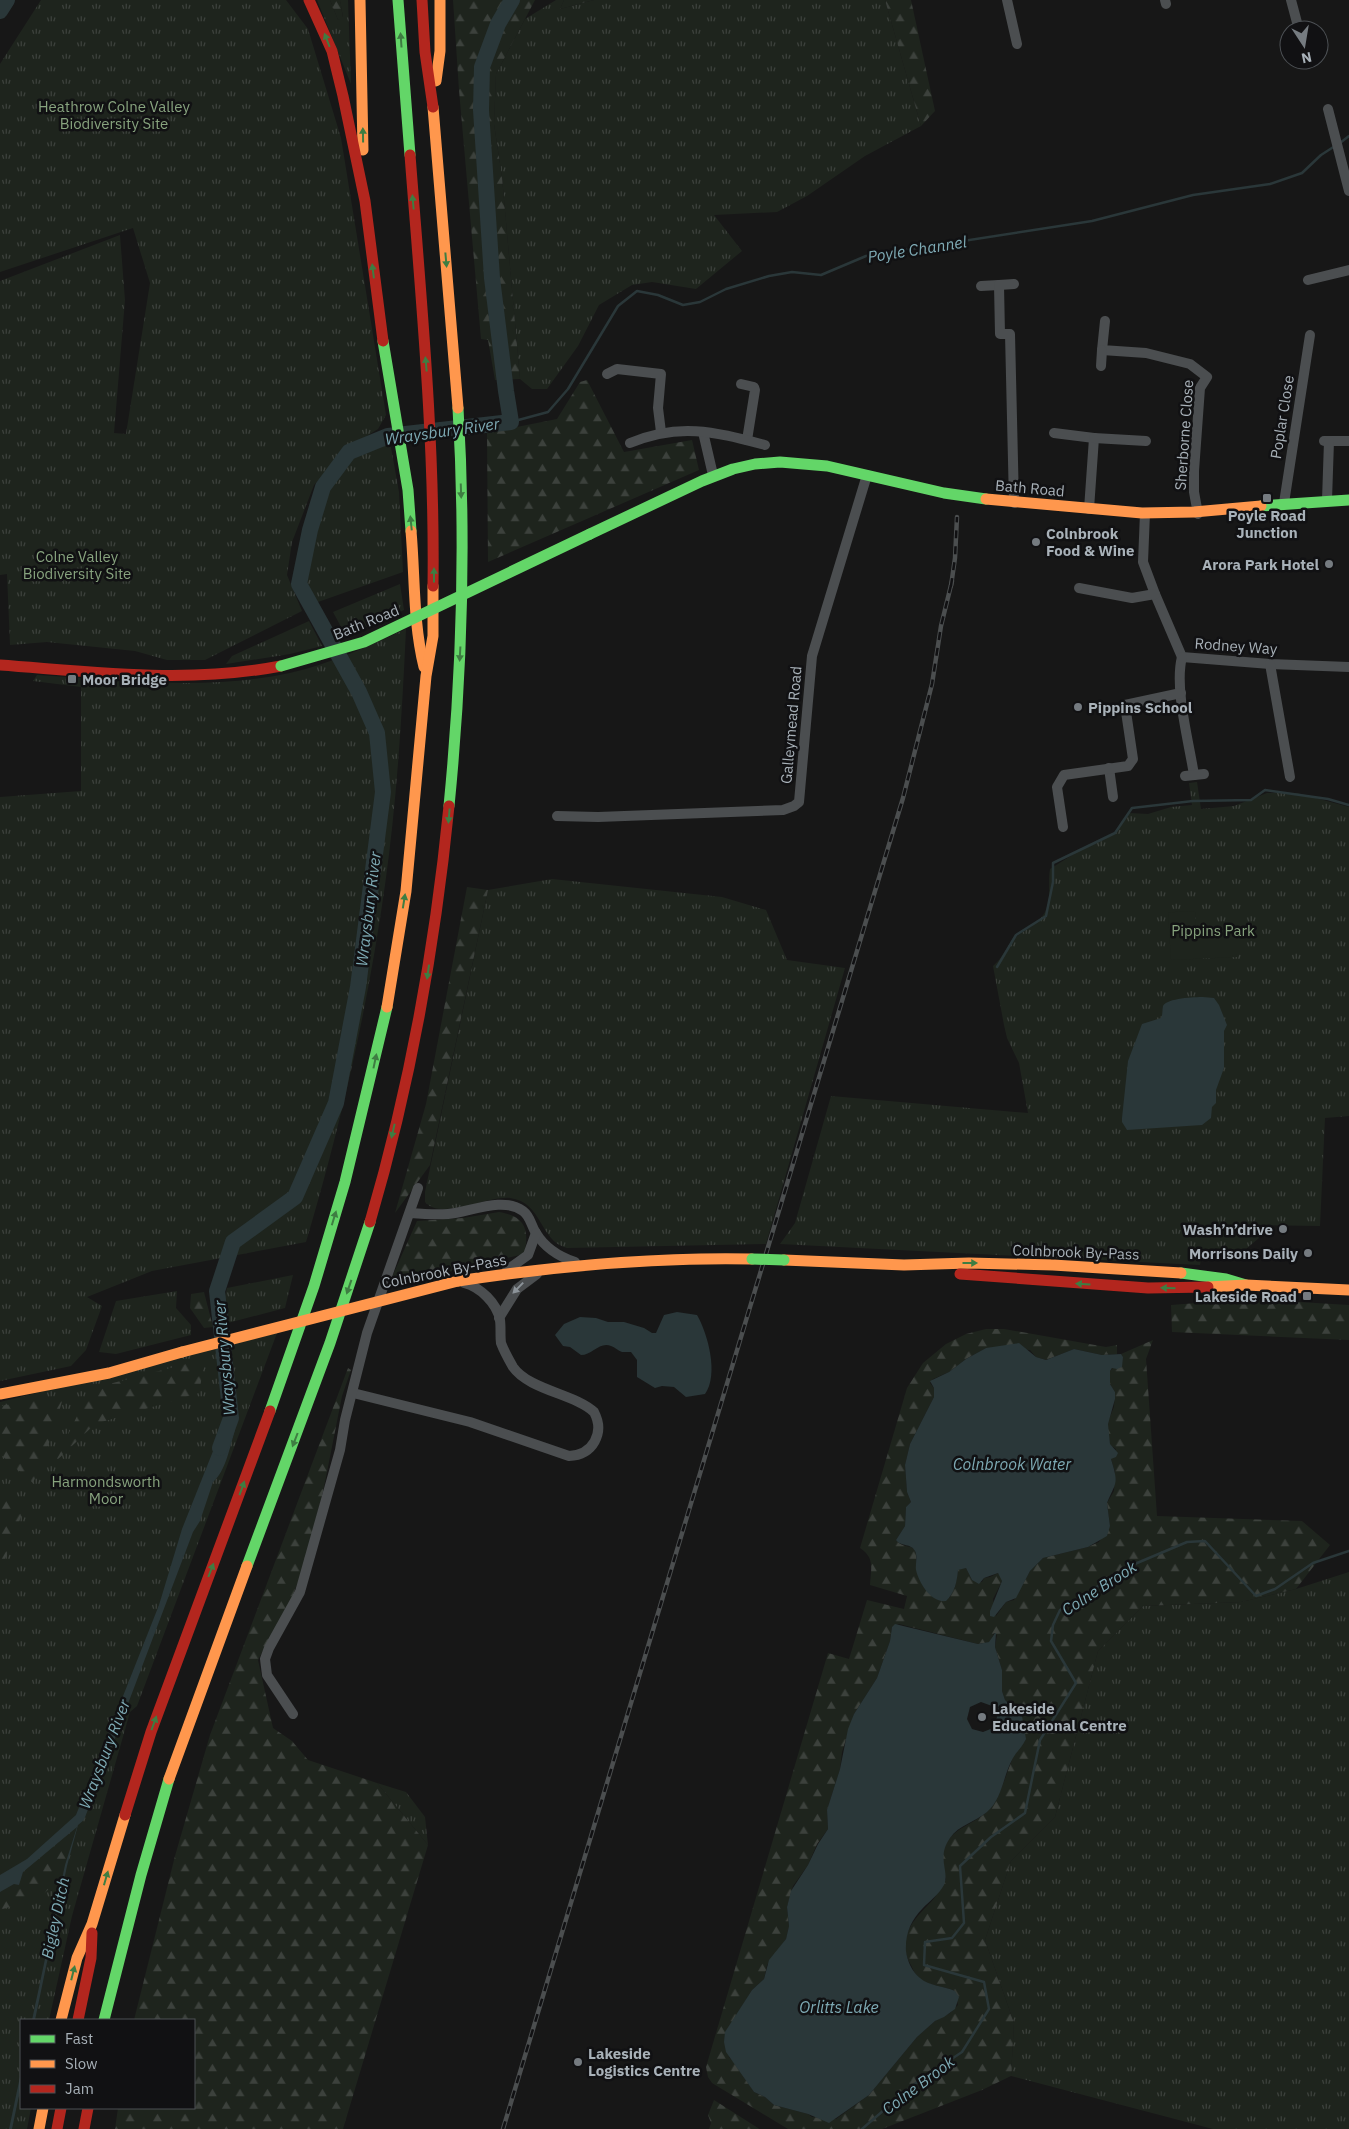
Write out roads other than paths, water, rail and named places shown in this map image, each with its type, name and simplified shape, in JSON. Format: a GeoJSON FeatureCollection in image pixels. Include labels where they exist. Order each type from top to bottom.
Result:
{"type":"FeatureCollection","features":[{"type":"Feature","properties":{"kind":"main road"},"geometry":{"type":"LineString","coordinates":[[309,0],[332,52],[344,96],[365,201],[379,320],[394,417],[402,455],[413,538],[417,638],[426,676]]}},
{"type":"Feature","properties":{"kind":"main road"},"geometry":{"type":"LineString","coordinates":[[360,0],[365,201]]}},
{"type":"Feature","properties":{"kind":"main road"},"geometry":{"type":"LineString","coordinates":[[62,2019],[77,1958],[92,1924],[151,1732],[290,1358],[345,1182],[370,1088],[388,1005],[405,900],[426,676],[433,636],[434,538],[429,413],[398,0]]}},
{"type":"Feature","properties":{"kind":"main road"},"geometry":{"type":"LineString","coordinates":[[104,2019],[138,1886],[166,1790],[222,1632],[309,1403],[353,1275],[388,1151],[424,995],[448,824],[456,733],[462,628],[462,528],[458,412],[433,107],[425,53],[422,0]]}},
{"type":"Feature","properties":{"kind":"main road"},"geometry":{"type":"LineString","coordinates":[[433,107],[440,52],[440,0]]}},
{"type":"Feature","properties":{"kind":"main road","name":"Bath Road"},"geometry":{"type":"LineString","coordinates":[[0,665],[129,675],[174,676],[216,675],[281,666],[364,642],[713,475],[754,464],[808,461],[945,493],[1014,503],[1145,513],[1198,514],[1284,503],[1349,500]]}},
{"type":"Feature","properties":{"kind":"main road","name":"Colnbrook By-Pass"},"geometry":{"type":"LineString","coordinates":[[0,1394],[109,1373],[386,1298],[458,1281],[546,1268],[675,1259],[752,1259],[904,1265],[969,1263],[1142,1270],[1226,1279],[1246,1285]]}},
{"type":"Feature","properties":{"kind":"main road","name":"Colnbrook By-Pass"},"geometry":{"type":"LineString","coordinates":[[904,1265],[969,1276],[1148,1288],[1246,1285],[1349,1290]]}},
{"type":"Feature","properties":{"kind":"main road"},"geometry":{"type":"LineString","coordinates":[[78,2019],[92,1958],[92,1924]]}},
{"type":"Feature","properties":{"kind":"main road"},"geometry":{"type":"LineString","coordinates":[[39,2129],[43,2109]]}},
{"type":"Feature","properties":{"kind":"main road"},"geometry":{"type":"LineString","coordinates":[[57,2129],[60,2109]]}},
{"type":"Feature","properties":{"kind":"main road"},"geometry":{"type":"LineString","coordinates":[[84,2129],[88,2109]]}},
{"type":"Feature","properties":{"kind":"street"},"geometry":{"type":"LineString","coordinates":[[1006,0],[1017,44]]}},
{"type":"Feature","properties":{"kind":"street"},"geometry":{"type":"LineString","coordinates":[[1292,0],[1297,20]]}},
{"type":"Feature","properties":{"kind":"street"},"geometry":{"type":"LineString","coordinates":[[1328,108],[1349,191]]}},
{"type":"Feature","properties":{"kind":"street"},"geometry":{"type":"LineString","coordinates":[[1308,280],[1340,270],[1349,270]]}},
{"type":"Feature","properties":{"kind":"street"},"geometry":{"type":"LineString","coordinates":[[981,286],[1014,284]]}},
{"type":"Feature","properties":{"kind":"street"},"geometry":{"type":"LineString","coordinates":[[999,285],[1000,334],[1010,334],[1014,339],[1014,503]]}},
{"type":"Feature","properties":{"kind":"street"},"geometry":{"type":"LineString","coordinates":[[1101,366],[1105,321]]}},
{"type":"Feature","properties":{"kind":"street","name":"Poplar Close"},"geometry":{"type":"LineString","coordinates":[[1284,503],[1310,335]]}},
{"type":"Feature","properties":{"kind":"street","name":"Sherborne Close"},"geometry":{"type":"LineString","coordinates":[[1102,350],[1146,353],[1190,364],[1207,377],[1200,388],[1194,471],[1198,514]]}},
{"type":"Feature","properties":{"kind":"street"},"geometry":{"type":"LineString","coordinates":[[607,374],[617,369],[659,373],[661,376],[658,408],[661,432]]}},
{"type":"Feature","properties":{"kind":"street"},"geometry":{"type":"LineString","coordinates":[[741,384],[754,387],[755,390],[747,440]]}},
{"type":"Feature","properties":{"kind":"street"},"geometry":{"type":"LineString","coordinates":[[630,443],[661,432],[690,429],[765,445]]}},
{"type":"Feature","properties":{"kind":"street"},"geometry":{"type":"LineString","coordinates":[[703,432],[713,475]]}},
{"type":"Feature","properties":{"kind":"street"},"geometry":{"type":"LineString","coordinates":[[1054,433],[1094,438],[1146,441]]}},
{"type":"Feature","properties":{"kind":"street"},"geometry":{"type":"LineString","coordinates":[[1089,508],[1094,438]]}},
{"type":"Feature","properties":{"kind":"street"},"geometry":{"type":"LineString","coordinates":[[1327,500],[1326,441],[1349,441]]}},
{"type":"Feature","properties":{"kind":"street","name":"Galleymead Road"},"geometry":{"type":"LineString","coordinates":[[557,816],[783,810],[799,802],[812,656],[867,475]]}},
{"type":"Feature","properties":{"kind":"street","name":"Rodney Way"},"geometry":{"type":"LineString","coordinates":[[1145,513],[1144,562],[1155,594],[1182,657],[1270,664],[1349,667]]}},
{"type":"Feature","properties":{"kind":"street"},"geometry":{"type":"LineString","coordinates":[[1079,588],[1132,598],[1155,594]]}},
{"type":"Feature","properties":{"kind":"street"},"geometry":{"type":"LineString","coordinates":[[1182,657],[1179,668],[1181,693],[1194,775]]}},
{"type":"Feature","properties":{"kind":"street"},"geometry":{"type":"LineString","coordinates":[[1270,664],[1290,776]]}},
{"type":"Feature","properties":{"kind":"street"},"geometry":{"type":"LineString","coordinates":[[1064,827],[1057,787],[1064,775],[1128,766],[1133,759],[1125,705],[1181,693]]}},
{"type":"Feature","properties":{"kind":"street"},"geometry":{"type":"LineString","coordinates":[[1109,768],[1113,797]]}},
{"type":"Feature","properties":{"kind":"street"},"geometry":{"type":"LineString","coordinates":[[293,1714],[266,1675],[265,1659],[269,1648],[300,1592],[340,1450],[367,1333],[418,1188]]}},
{"type":"Feature","properties":{"kind":"street"},"geometry":{"type":"LineString","coordinates":[[410,1213],[446,1214],[503,1204],[522,1210],[532,1222],[536,1233],[557,1254],[584,1265]]}},
{"type":"Feature","properties":{"kind":"street"},"geometry":{"type":"LineString","coordinates":[[498,1275],[524,1259],[532,1246],[536,1233]]}},
{"type":"Feature","properties":{"kind":"street"},"geometry":{"type":"LineString","coordinates":[[499,1318],[517,1289],[526,1280],[546,1268]]}},
{"type":"Feature","properties":{"kind":"street"},"geometry":{"type":"LineString","coordinates":[[353,1393],[470,1422],[569,1456],[583,1454],[590,1448],[598,1434],[598,1423],[594,1412],[518,1373],[509,1360],[501,1342],[499,1318],[484,1294],[475,1287],[458,1281]]}},
{"type":"Feature","properties":{"kind":"water"},"geometry":{"type":"Polygon","coordinates":[[[1203,997],[1214,998],[1227,1025],[1224,1031],[1224,1068],[1216,1090],[1216,1103],[1212,1107],[1211,1118],[1202,1125],[1127,1130],[1122,1122],[1122,1118],[1128,1061],[1142,1024],[1161,1018],[1163,1006],[1170,1001],[1203,997]]]}},
{"type":"Feature","properties":{"kind":"water"},"geometry":{"type":"Polygon","coordinates":[[[677,1312],[697,1315],[705,1333],[712,1366],[709,1386],[705,1394],[686,1397],[674,1387],[662,1386],[655,1388],[637,1377],[637,1360],[631,1352],[622,1352],[603,1345],[581,1355],[570,1347],[563,1346],[555,1335],[564,1324],[580,1317],[596,1318],[608,1322],[624,1322],[656,1333],[664,1315],[677,1312]]]}},
{"type":"Feature","properties":{"kind":"water","name":"Colnbrook Water"},"geometry":{"type":"Polygon","coordinates":[[[1019,1343],[1036,1357],[1046,1360],[1074,1349],[1102,1355],[1121,1354],[1123,1357],[1122,1367],[1112,1368],[1110,1371],[1110,1384],[1115,1392],[1115,1399],[1108,1424],[1110,1444],[1118,1453],[1116,1457],[1111,1459],[1116,1479],[1107,1503],[1110,1526],[1107,1536],[1088,1547],[1043,1558],[1030,1571],[1016,1598],[1006,1602],[994,1617],[990,1616],[990,1611],[1002,1581],[998,1573],[984,1578],[979,1584],[972,1580],[966,1568],[958,1570],[952,1594],[946,1601],[941,1601],[935,1599],[926,1591],[920,1581],[916,1570],[915,1551],[896,1540],[905,1526],[906,1507],[911,1502],[907,1492],[905,1465],[910,1444],[934,1397],[934,1388],[930,1381],[949,1372],[966,1359],[986,1348],[1019,1343]]]}},
{"type":"Feature","properties":{"kind":"water","name":"Bigley Ditch"},"geometry":{"type":"Polygon","coordinates":[[[223,1426],[235,1430],[227,1458],[213,1482],[200,1521],[193,1532],[84,1820],[78,1825],[67,1866],[35,2019],[32,2019],[65,1865],[77,1827],[23,1872],[19,1885],[14,1884],[0,1892],[0,1875],[27,1859],[76,1815],[159,1605],[182,1529],[223,1426]]]}},
{"type":"Feature","properties":{"kind":"water","name":"Orlitts Lake"},"geometry":{"type":"Polygon","coordinates":[[[895,1624],[978,1644],[989,1642],[996,1633],[995,1647],[1002,1670],[1002,1691],[1005,1700],[1022,1716],[1026,1739],[1015,1755],[1000,1793],[992,1806],[987,1812],[962,1827],[950,1838],[944,1852],[946,1875],[944,1885],[915,1917],[908,1933],[906,1951],[912,1969],[924,1981],[955,1991],[959,1997],[955,2009],[935,2021],[917,2037],[869,2095],[829,2123],[808,2114],[774,2105],[765,2097],[754,2092],[726,2052],[725,2032],[752,1990],[764,1979],[769,1960],[786,1939],[789,1926],[787,1907],[791,1891],[828,1829],[827,1810],[840,1769],[848,1729],[854,1714],[877,1678],[890,1641],[892,1627],[895,1624]],[[981,1702],[970,1707],[967,1719],[972,1729],[983,1732],[993,1728],[997,1717],[992,1706],[981,1702]]]}},
{"type":"Feature","properties":{"kind":"water"},"geometry":{"type":"Polygon","coordinates":[[[20,2077],[20,2091],[12,2129],[9,2129],[20,2077]]]}},
{"type":"Feature","properties":{"kind":"waterway"},"geometry":{"type":"LineString","coordinates":[[0,11],[7,0]]}},
{"type":"Feature","properties":{"kind":"waterway","name":"Wraysbury River"},"geometry":{"type":"LineString","coordinates":[[220,1448],[231,1418],[217,1291],[233,1242],[295,1197],[336,1103],[358,987],[383,792],[377,733],[359,692],[299,584],[310,530],[323,487],[349,452],[388,436],[511,422],[492,278],[481,110],[482,67],[498,24],[512,0]]}},
{"type":"Feature","properties":{"kind":"waterway","name":"Poyle Channel"},"geometry":{"type":"LineString","coordinates":[[1340,143],[1349,136]]}},
{"type":"Feature","properties":{"kind":"waterway","name":"Poyle Channel"},"geometry":{"type":"LineString","coordinates":[[511,422],[548,412],[568,389],[618,306],[637,291],[658,295],[683,305],[700,302],[726,289],[769,276],[792,272],[821,275],[866,256],[1092,221],[1193,195],[1270,184],[1302,173],[1321,155],[1335,146]]}},
{"type":"Feature","properties":{"kind":"waterway"},"geometry":{"type":"LineString","coordinates":[[997,967],[1016,935],[1046,916],[1053,882],[1053,863],[1115,833],[1132,808],[1193,801],[1251,800],[1265,790],[1328,799],[1349,805]]}},
{"type":"Feature","properties":{"kind":"waterway","name":"Colne Brook"},"geometry":{"type":"LineString","coordinates":[[862,2129],[913,2085],[962,2052],[989,2009],[984,1982],[924,1965],[925,1942],[952,1938],[964,1923],[960,1866],[991,1837],[1025,1813],[1040,1740],[1076,1683],[1051,1641],[1053,1625],[1060,1610],[1130,1566],[1187,1542],[1205,1541],[1256,1596],[1275,1589],[1313,1563],[1349,1551]]}},
{"type":"Feature","properties":{"kind":"railway"},"geometry":{"type":"LineString","coordinates":[[951,586],[955,558],[957,517]]}},
{"type":"Feature","properties":{"kind":"railway"},"geometry":{"type":"LineString","coordinates":[[503,2129],[903,798],[932,684],[941,626],[952,581]]}},
{"type":"Feature","properties":{"kind":"place","name":"Poyle Road Junction"},"geometry":{"type":"Point","coordinates":[1267,498]}},
{"type":"Feature","properties":{"kind":"place","name":"Colnbrook Food & Wine"},"geometry":{"type":"Point","coordinates":[1036,542]}},
{"type":"Feature","properties":{"kind":"place","name":"Arora Park Hotel"},"geometry":{"type":"Point","coordinates":[1329,564]}},
{"type":"Feature","properties":{"kind":"place","name":"Moor Bridge"},"geometry":{"type":"Point","coordinates":[72,679]}},
{"type":"Feature","properties":{"kind":"place","name":"Pippins School"},"geometry":{"type":"Point","coordinates":[1078,707]}},
{"type":"Feature","properties":{"kind":"place","name":"Wash’n’drive"},"geometry":{"type":"Point","coordinates":[1283,1229]}},
{"type":"Feature","properties":{"kind":"place","name":"Morrisons Daily"},"geometry":{"type":"Point","coordinates":[1308,1253]}},
{"type":"Feature","properties":{"kind":"place","name":"Lakeside Road"},"geometry":{"type":"Point","coordinates":[1307,1296]}},
{"type":"Feature","properties":{"kind":"place","name":"Lakeside Educational Centre"},"geometry":{"type":"Point","coordinates":[982,1717]}},
{"type":"Feature","properties":{"kind":"place","name":"Lakeside Logistics Centre"},"geometry":{"type":"Point","coordinates":[578,2062]}},
{"type":"Feature","properties":{"kind":"park label","name":"Heathrow Colne Valley Biodiversity Site"},"geometry":{"type":"Point","coordinates":[114,114]}},
{"type":"Feature","properties":{"kind":"park label","name":"Colne Valley Biodiversity Site"},"geometry":{"type":"Point","coordinates":[77,564]}},
{"type":"Feature","properties":{"kind":"park label","name":"Pippins Park"},"geometry":{"type":"Point","coordinates":[1213,930]}},
{"type":"Feature","properties":{"kind":"park label","name":"Harmondsworth Moor"},"geometry":{"type":"Point","coordinates":[106,1490]}}]}
